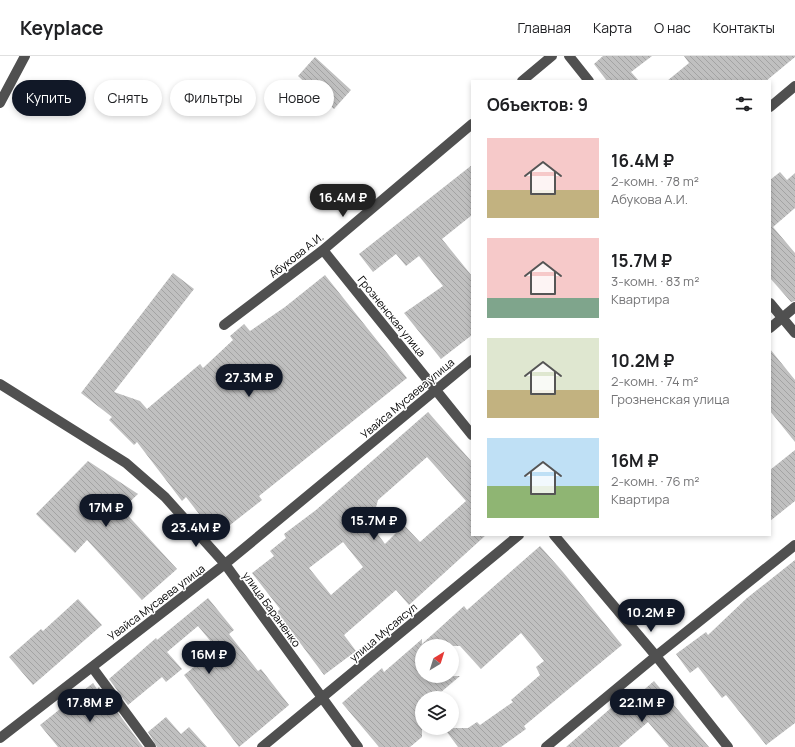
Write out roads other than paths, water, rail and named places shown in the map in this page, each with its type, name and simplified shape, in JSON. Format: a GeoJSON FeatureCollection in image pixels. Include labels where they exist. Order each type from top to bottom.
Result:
{"type":"FeatureCollection","features":[{"type":"Feature","properties":{"kind":"street"},"geometry":{"type":"LineString","coordinates":[[0,103],[25,56]]}},
{"type":"Feature","properties":{"kind":"street"},"geometry":{"type":"LineString","coordinates":[[523,80],[552,56]]}},
{"type":"Feature","properties":{"kind":"street"},"geometry":{"type":"LineString","coordinates":[[569,56],[588,80]]}},
{"type":"Feature","properties":{"kind":"street"},"geometry":{"type":"LineString","coordinates":[[771,106],[795,86]]}},
{"type":"Feature","properties":{"kind":"street","name":"Абукова А.И."},"geometry":{"type":"LineString","coordinates":[[224,325],[323,250],[471,125]]}},
{"type":"Feature","properties":{"kind":"street","name":"Грозненская улица"},"geometry":{"type":"LineString","coordinates":[[323,250],[471,434]]}},
{"type":"Feature","properties":{"kind":"street"},"geometry":{"type":"LineString","coordinates":[[771,304],[795,333]]}},
{"type":"Feature","properties":{"kind":"street"},"geometry":{"type":"LineString","coordinates":[[771,327],[795,307]]}},
{"type":"Feature","properties":{"kind":"street","name":"Увайса Мусаева улица"},"geometry":{"type":"LineString","coordinates":[[0,738],[225,564],[471,361]]}},
{"type":"Feature","properties":{"kind":"street","name":"улица Бараненко"},"geometry":{"type":"LineString","coordinates":[[0,384],[126,463],[165,498],[225,564],[358,747]]}},
{"type":"Feature","properties":{"kind":"street","name":"улица Мусаясул"},"geometry":{"type":"LineString","coordinates":[[262,747],[518,536]]}},
{"type":"Feature","properties":{"kind":"street"},"geometry":{"type":"LineString","coordinates":[[555,536],[656,656],[728,747]]}},
{"type":"Feature","properties":{"kind":"street"},"geometry":{"type":"LineString","coordinates":[[546,747],[656,656],[795,546]]}},
{"type":"Feature","properties":{"kind":"street"},"geometry":{"type":"LineString","coordinates":[[92,667],[151,747]]}}]}
